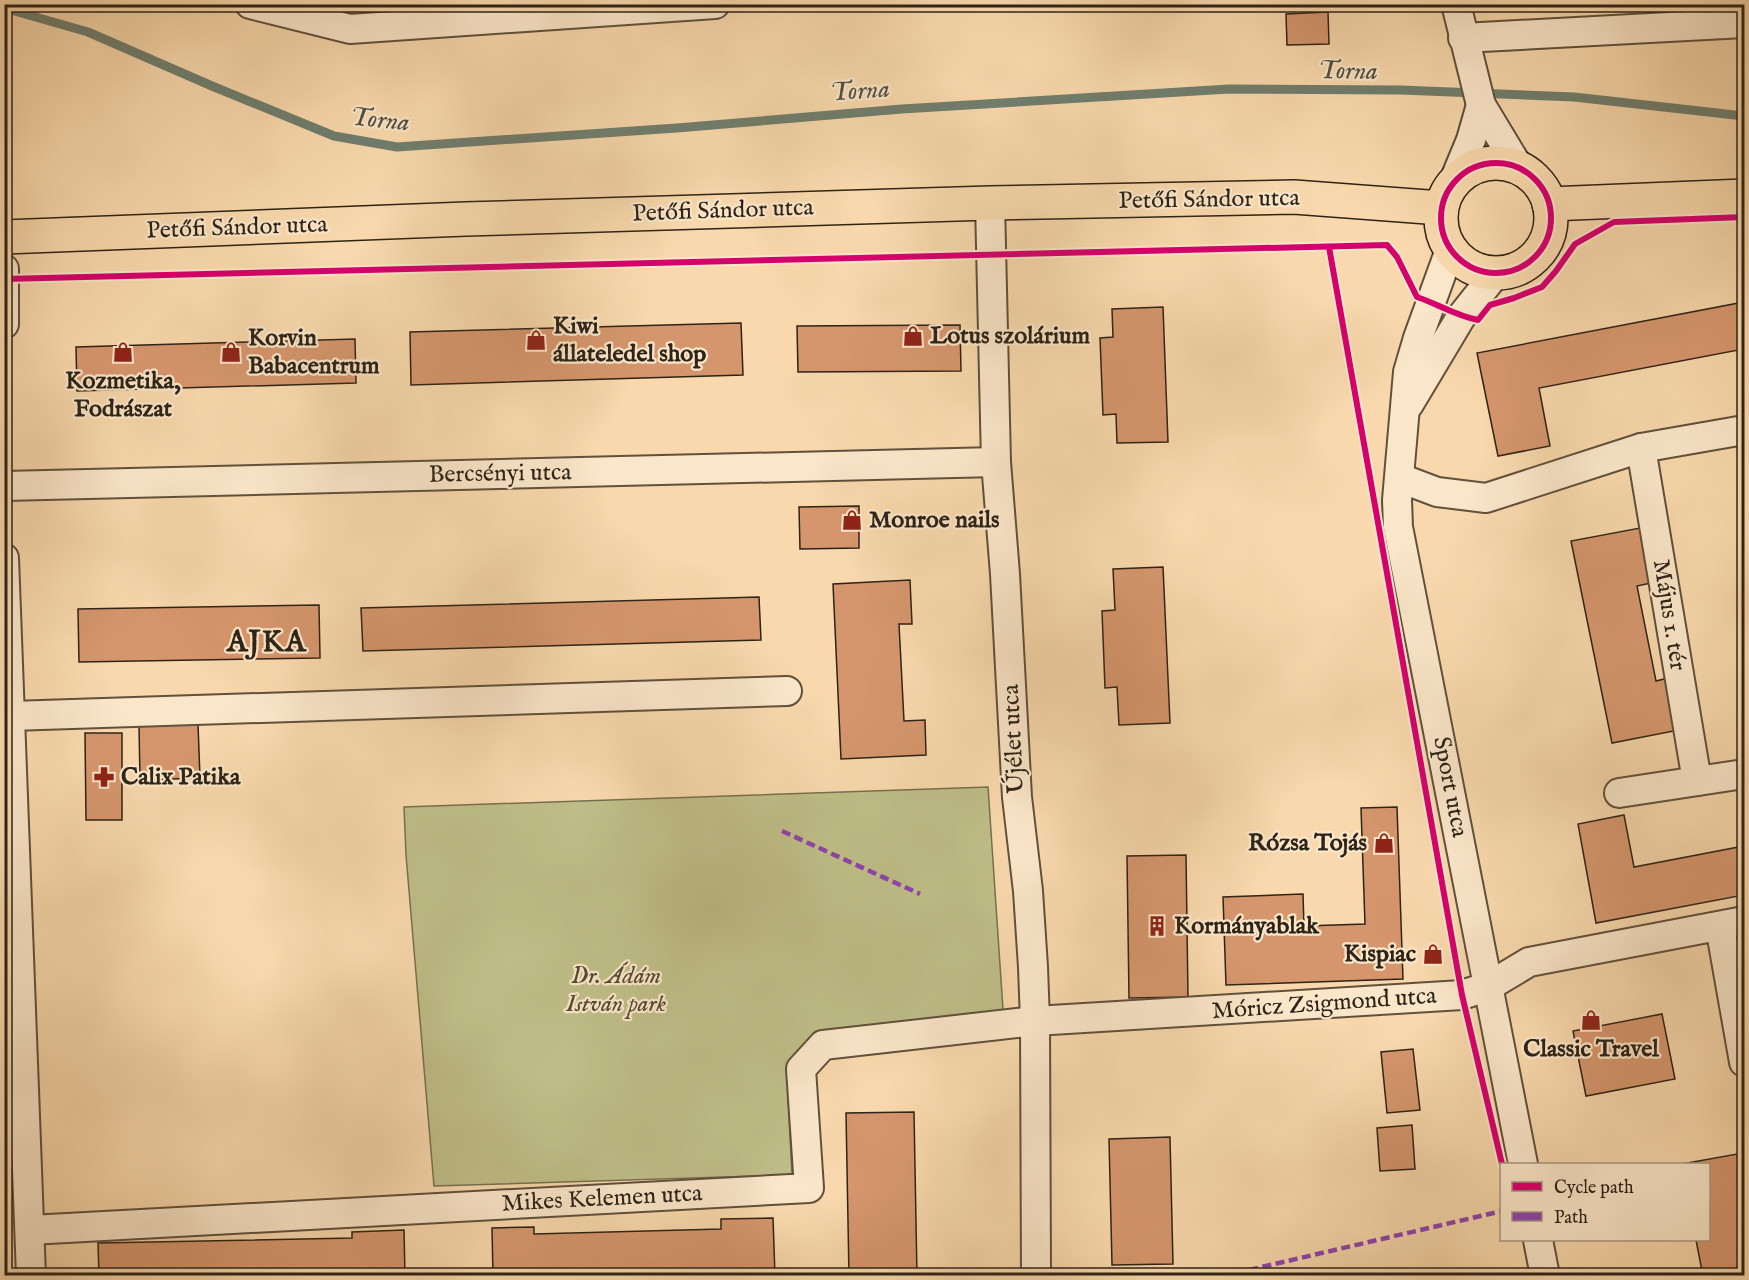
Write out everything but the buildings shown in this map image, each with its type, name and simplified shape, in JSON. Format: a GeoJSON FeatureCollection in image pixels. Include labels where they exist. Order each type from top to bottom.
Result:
{"type":"FeatureCollection","features":[{"type":"Feature","properties":{"kind":"main road"},"geometry":{"type":"LineString","coordinates":[[1496,163],[1519,168],[1532,177],[1543,190],[1549,204],[1551,224],[1545,243],[1533,259],[1516,270],[1496,273],[1470,268],[1450,250],[1441,230],[1448,194],[1473,167],[1496,163]]}},
{"type":"Feature","properties":{"kind":"main road","name":"Petőfi Sándor utca"},"geometry":{"type":"LineString","coordinates":[[4,237],[466,219],[990,203],[1448,194]]}},
{"type":"Feature","properties":{"kind":"main road"},"geometry":{"type":"LineString","coordinates":[[1549,204],[1744,196]]}},
{"type":"Feature","properties":{"kind":"street"},"geometry":{"type":"LineString","coordinates":[[250,4],[350,29],[465,13],[715,4]]}},
{"type":"Feature","properties":{"kind":"street"},"geometry":{"type":"LineString","coordinates":[[1456,4],[1481,105],[1519,168]]}},
{"type":"Feature","properties":{"kind":"street"},"geometry":{"type":"LineString","coordinates":[[1464,38],[1744,23]]}},
{"type":"Feature","properties":{"kind":"street"},"geometry":{"type":"LineString","coordinates":[[1448,194],[1471,140],[1481,105]]}},
{"type":"Feature","properties":{"kind":"street","name":"Újélet utca"},"geometry":{"type":"LineString","coordinates":[[990,203],[996,462],[1005,574],[1017,797],[1028,891],[1035,1022],[1036,1275]]}},
{"type":"Feature","properties":{"kind":"street","name":"Sport utca"},"geometry":{"type":"LineString","coordinates":[[1450,250],[1408,372],[1397,500],[1398,527],[1523,1163]]}},
{"type":"Feature","properties":{"kind":"street"},"geometry":{"type":"LineString","coordinates":[[4,269],[4,324]]}},
{"type":"Feature","properties":{"kind":"street","name":"Sport utca"},"geometry":{"type":"LineString","coordinates":[[1406,408],[1461,317],[1496,273]]}},
{"type":"Feature","properties":{"kind":"street"},"geometry":{"type":"LineString","coordinates":[[1400,478],[1437,492],[1486,498],[1641,448],[1741,434]]}},
{"type":"Feature","properties":{"kind":"street","name":"Május 1. tér"},"geometry":{"type":"LineString","coordinates":[[1641,448],[1697,781]]}},
{"type":"Feature","properties":{"kind":"street","name":"Bercsényi utca"},"geometry":{"type":"LineString","coordinates":[[4,486],[996,462]]}},
{"type":"Feature","properties":{"kind":"street"},"geometry":{"type":"LineString","coordinates":[[4,558],[31,1275]]}},
{"type":"Feature","properties":{"kind":"street"},"geometry":{"type":"LineString","coordinates":[[11,716],[787,691]]}},
{"type":"Feature","properties":{"kind":"street"},"geometry":{"type":"LineString","coordinates":[[1619,793],[1744,774]]}},
{"type":"Feature","properties":{"kind":"street"},"geometry":{"type":"LineString","coordinates":[[1732,924],[1744,1062]]}},
{"type":"Feature","properties":{"kind":"street","name":"Móricz Zsigmond utca"},"geometry":{"type":"LineString","coordinates":[[1035,1022],[1462,995],[1489,986],[1529,962],[1732,924]]}},
{"type":"Feature","properties":{"kind":"street","name":"Mikes Kelemen utca"},"geometry":{"type":"LineString","coordinates":[[30,1230],[809,1188],[801,1069],[823,1045],[1035,1022]]}},
{"type":"Feature","properties":{"kind":"street"},"geometry":{"type":"LineString","coordinates":[[1538,1241],[1545,1275]]}},
{"type":"Feature","properties":{"kind":"green space","name":"Dr. Ádám István park"},"geometry":{"type":"Polygon","coordinates":[[[988,787],[1005,1039],[834,1055],[788,1096],[792,1175],[434,1186],[404,807],[988,787]]]}},
{"type":"Feature","properties":{"kind":"waterway","name":"Torna"},"geometry":{"type":"LineString","coordinates":[[4,8],[88,32],[334,136],[397,147],[677,128],[902,109],[1229,89],[1401,90],[1574,97],[1744,116]]}},
{"type":"Feature","properties":{"kind":"marked path"},"geometry":{"type":"LineString","coordinates":[[782,831],[920,894]]}},
{"type":"Feature","properties":{"kind":"marked path"},"geometry":{"type":"LineString","coordinates":[[1223,1276],[1500,1211]]}},
{"type":"Feature","properties":{"kind":"cycle path"},"geometry":{"type":"LineString","coordinates":[[1496,163],[1517,168],[1535,179],[1546,197],[1551,218],[1546,239],[1535,257],[1517,268],[1496,273],[1475,268],[1457,257],[1446,239],[1441,218],[1446,197],[1457,179],[1475,168],[1496,163]]}},
{"type":"Feature","properties":{"kind":"cycle path"},"geometry":{"type":"LineString","coordinates":[[4,279],[1387,245],[1397,257],[1417,297],[1462,316],[1478,320],[1490,305],[1542,287],[1575,244],[1614,222],[1744,217]]}},
{"type":"Feature","properties":{"kind":"cycle path"},"geometry":{"type":"LineString","coordinates":[[1329,247],[1462,995],[1502,1163]]}},
{"type":"Feature","properties":{"kind":"place","name":"Lotus szolárium"},"geometry":{"type":"Point","coordinates":[913,336]}},
{"type":"Feature","properties":{"kind":"place","name":"Kiwi állateledel shop"},"geometry":{"type":"Point","coordinates":[536,340]}},
{"type":"Feature","properties":{"kind":"place","name":"Kozmetika, Fodrászat"},"geometry":{"type":"Point","coordinates":[123,352]}},
{"type":"Feature","properties":{"kind":"place","name":"Korvin Babacentrum"},"geometry":{"type":"Point","coordinates":[231,352]}},
{"type":"Feature","properties":{"kind":"place","name":"Monroe nails"},"geometry":{"type":"Point","coordinates":[852,520]}},
{"type":"Feature","properties":{"kind":"place","name":"Calix Patika"},"geometry":{"type":"Point","coordinates":[104,777]}},
{"type":"Feature","properties":{"kind":"place","name":"Rózsa Tojás"},"geometry":{"type":"Point","coordinates":[1384,843]}},
{"type":"Feature","properties":{"kind":"place","name":"Kormányablak"},"geometry":{"type":"Point","coordinates":[1157,926]}},
{"type":"Feature","properties":{"kind":"place","name":"Kispiac"},"geometry":{"type":"Point","coordinates":[1433,954]}},
{"type":"Feature","properties":{"kind":"place","name":"Classic Travel"},"geometry":{"type":"Point","coordinates":[1591,1020]}},
{"type":"Feature","properties":{"kind":"district","name":"AJKA"},"geometry":{"type":"Point","coordinates":[267,643]}}]}
